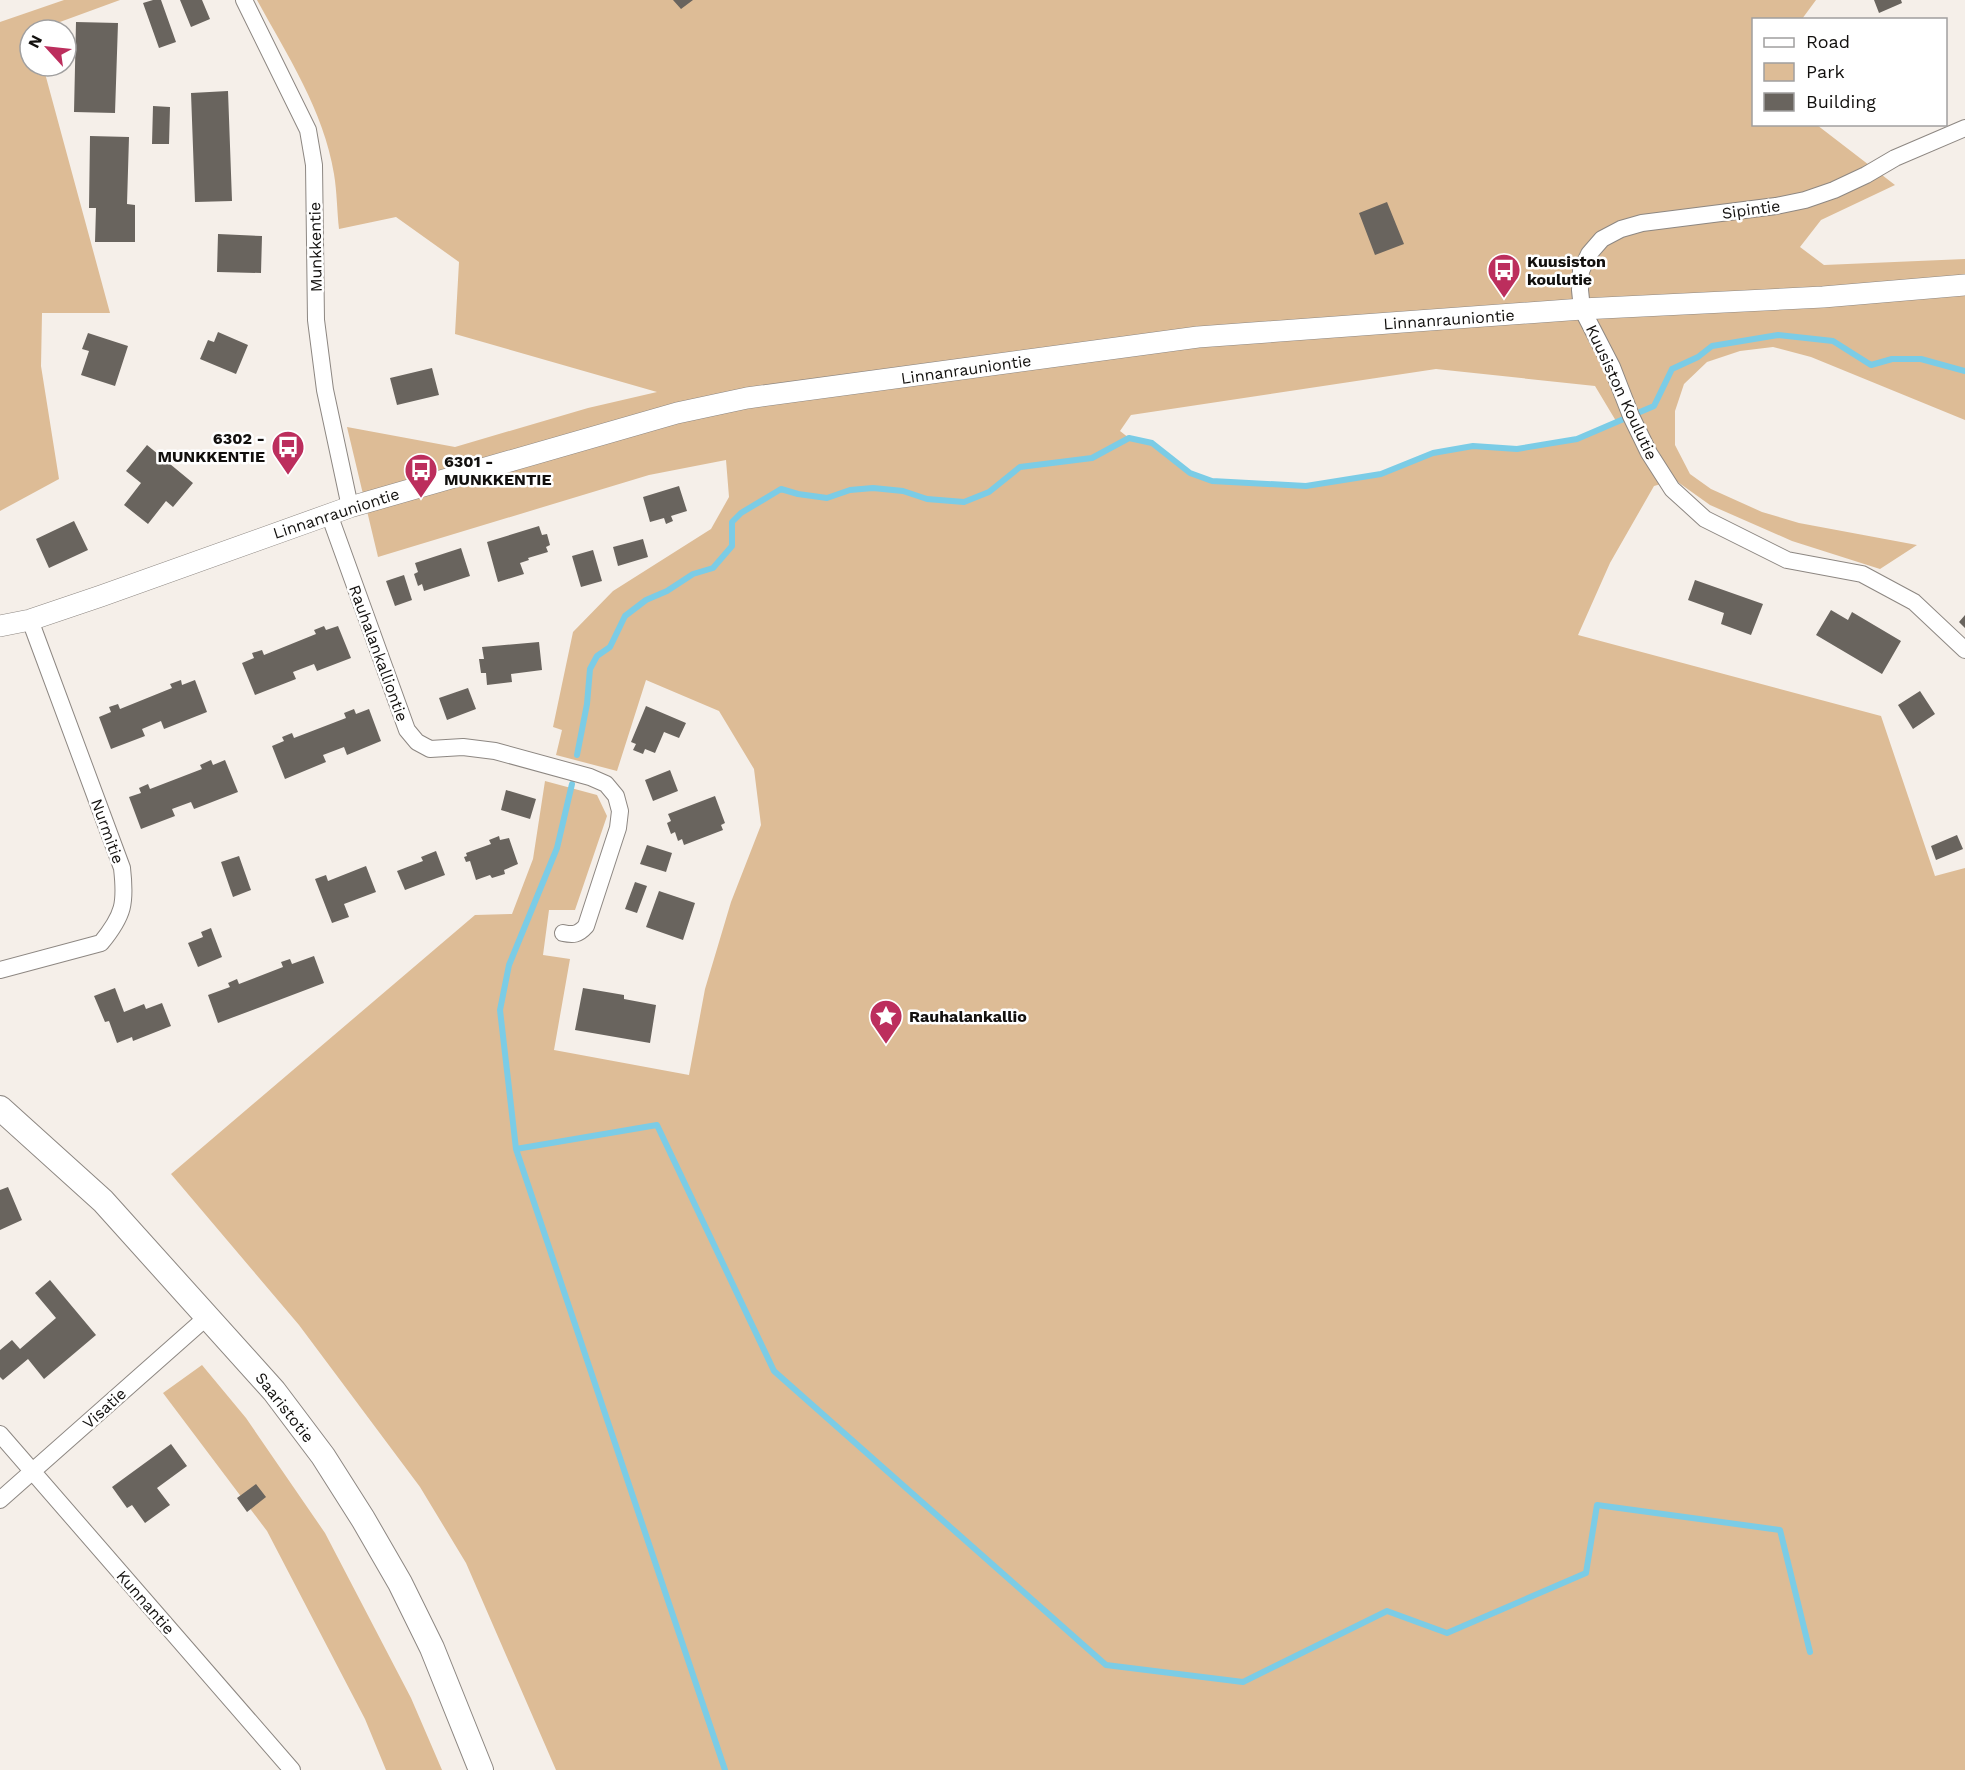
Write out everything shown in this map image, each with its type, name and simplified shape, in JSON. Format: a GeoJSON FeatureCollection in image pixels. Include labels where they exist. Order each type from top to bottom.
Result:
{"type":"FeatureCollection","features":[{"type":"Feature","properties":{"kind":"main road","name":"Saaristotie"},"geometry":{"type":"LineString","coordinates":[[0,1108],[103,1201],[274,1391],[323,1456],[400,1583],[432,1648],[481,1770]]}},
{"type":"Feature","properties":{"kind":"street","name":"Munkkentie"},"geometry":{"type":"LineString","coordinates":[[244,0],[308,130],[314,165],[316,320],[325,390],[350,507]]}},
{"type":"Feature","properties":{"kind":"street","name":"Sipintie"},"geometry":{"type":"LineString","coordinates":[[1582,309],[1581,271],[1589,254],[1602,239],[1622,229],[1642,223],[1776,206],[1805,200],[1834,190],[1895,158],[1965,128]]}},
{"type":"Feature","properties":{"kind":"street","name":"Linnanrauniontie"},"geometry":{"type":"LineString","coordinates":[[0,626],[30,620],[350,507],[666,416],[747,398],[1198,337],[1582,309],[1823,297],[1965,285]]}},
{"type":"Feature","properties":{"kind":"street","name":"Kuusiston Koulutie"},"geometry":{"type":"LineString","coordinates":[[1582,309],[1612,367],[1631,416],[1649,453],[1672,489],[1705,519],[1787,560],[1862,574],[1914,602],[1965,650]]}},
{"type":"Feature","properties":{"kind":"street","name":"Rauhalankalliontie"},"geometry":{"type":"LineString","coordinates":[[329,514],[407,730],[417,742],[430,749],[448,750],[463,747],[506,754],[590,777],[606,784],[616,796],[620,811],[618,828],[585,926],[581,932],[573,935],[563,933]]}},
{"type":"Feature","properties":{"kind":"street","name":"Nurmitie"},"geometry":{"type":"LineString","coordinates":[[0,970],[101,943],[119,917],[125,896],[122,868],[30,620]]}},
{"type":"Feature","properties":{"kind":"street","name":"Visatie"},"geometry":{"type":"LineString","coordinates":[[0,1500],[208,1316]]}},
{"type":"Feature","properties":{"kind":"street","name":"Kunnantie"},"geometry":{"type":"LineString","coordinates":[[0,1434],[292,1770]]}},
{"type":"Feature","properties":{"kind":"green space"},"geometry":{"type":"Polygon","coordinates":[[[64,0],[120,0],[71,18],[18,18],[18,78],[46,78],[110,313],[42,313],[41,366],[59,479],[0,511],[0,22],[64,0]]]}},
{"type":"Feature","properties":{"kind":"green space"},"geometry":{"type":"Polygon","coordinates":[[[257,0],[1816,0],[1803,18],[1752,18],[1752,126],[1818,126],[1895,185],[1821,220],[1800,247],[1824,265],[1965,259],[1965,420],[1811,357],[1773,347],[1740,351],[1707,362],[1684,384],[1675,411],[1675,445],[1690,474],[1711,489],[1762,512],[1799,523],[1917,545],[1880,569],[1792,541],[1710,505],[1675,480],[1654,486],[1610,563],[1578,635],[1881,716],[1935,876],[1965,868],[1965,1770],[556,1770],[466,1563],[420,1487],[299,1325],[171,1174],[475,915],[512,914],[533,859],[545,781],[597,795],[607,816],[575,910],[549,910],[543,955],[570,959],[554,1050],[689,1075],[705,989],[731,902],[761,825],[754,769],[719,711],[646,680],[617,771],[556,755],[562,730],[553,727],[573,632],[613,591],[711,529],[729,497],[726,460],[649,475],[378,557],[347,427],[455,447],[588,408],[657,392],[455,334],[459,262],[396,217],[339,229],[336,188],[329,151],[313,106],[257,0]],[[1436,369],[1131,415],[1120,431],[1129,438],[1152,443],[1190,473],[1212,481],[1306,486],[1381,474],[1433,453],[1473,446],[1517,449],[1577,439],[1616,421],[1595,386],[1436,369]]]}},
{"type":"Feature","properties":{"kind":"green space"},"geometry":{"type":"Polygon","coordinates":[[[202,1365],[246,1418],[325,1533],[411,1698],[442,1770],[386,1770],[365,1719],[267,1531],[163,1393],[202,1365]]]}},
{"type":"Feature","properties":{"kind":"building"},"geometry":{"type":"Polygon","coordinates":[[[161,0],[176,42],[159,48],[143,3],[161,0]]]}},
{"type":"Feature","properties":{"kind":"building"},"geometry":{"type":"Polygon","coordinates":[[[180,0],[202,0],[210,19],[191,27],[180,0]]]}},
{"type":"Feature","properties":{"kind":"building"},"geometry":{"type":"Polygon","coordinates":[[[673,0],[693,0],[681,9],[673,0]]]}},
{"type":"Feature","properties":{"kind":"building"},"geometry":{"type":"Polygon","coordinates":[[[1874,0],[1901,0],[1902,3],[1879,13],[1874,0]]]}},
{"type":"Feature","properties":{"kind":"building"},"geometry":{"type":"Polygon","coordinates":[[[78,22],[118,23],[115,113],[74,112],[75,78],[78,78],[78,22]]]}},
{"type":"Feature","properties":{"kind":"building"},"geometry":{"type":"Polygon","coordinates":[[[228,91],[232,201],[195,202],[191,93],[228,91]]]}},
{"type":"Feature","properties":{"kind":"building"},"geometry":{"type":"Polygon","coordinates":[[[153,106],[170,107],[169,144],[152,144],[153,106]]]}},
{"type":"Feature","properties":{"kind":"building"},"geometry":{"type":"Polygon","coordinates":[[[90,136],[129,137],[127,204],[135,205],[135,242],[95,242],[96,208],[89,208],[90,136]]]}},
{"type":"Feature","properties":{"kind":"building"},"geometry":{"type":"Polygon","coordinates":[[[1387,202],[1404,244],[1375,255],[1359,213],[1387,202]]]}},
{"type":"Feature","properties":{"kind":"building"},"geometry":{"type":"Polygon","coordinates":[[[218,234],[262,236],[261,273],[217,272],[218,234]]]}},
{"type":"Feature","properties":{"kind":"building"},"geometry":{"type":"Polygon","coordinates":[[[218,332],[248,345],[236,374],[200,359],[208,340],[214,342],[218,332]]]}},
{"type":"Feature","properties":{"kind":"building"},"geometry":{"type":"Polygon","coordinates":[[[88,333],[128,346],[115,386],[81,375],[89,351],[82,349],[88,333]]]}},
{"type":"Feature","properties":{"kind":"building"},"geometry":{"type":"Polygon","coordinates":[[[432,368],[439,395],[397,405],[390,378],[432,368]]]}},
{"type":"Feature","properties":{"kind":"building"},"geometry":{"type":"Polygon","coordinates":[[[147,445],[193,483],[173,507],[166,501],[148,524],[124,505],[141,483],[126,471],[147,445]]]}},
{"type":"Feature","properties":{"kind":"building"},"geometry":{"type":"Polygon","coordinates":[[[679,486],[687,511],[671,516],[673,521],[666,524],[664,518],[650,522],[643,497],[679,486]]]}},
{"type":"Feature","properties":{"kind":"building"},"geometry":{"type":"Polygon","coordinates":[[[74,521],[88,550],[49,568],[36,539],[74,521]]]}},
{"type":"Feature","properties":{"kind":"building"},"geometry":{"type":"Polygon","coordinates":[[[539,526],[542,535],[547,534],[550,545],[546,547],[548,552],[520,563],[524,574],[498,582],[487,542],[539,526]]]}},
{"type":"Feature","properties":{"kind":"building"},"geometry":{"type":"Polygon","coordinates":[[[643,539],[648,557],[618,566],[613,547],[643,539]]]}},
{"type":"Feature","properties":{"kind":"building"},"geometry":{"type":"Polygon","coordinates":[[[461,548],[470,576],[424,591],[422,584],[418,586],[414,574],[418,572],[415,563],[461,548]]]}},
{"type":"Feature","properties":{"kind":"building"},"geometry":{"type":"Polygon","coordinates":[[[593,550],[602,581],[581,587],[572,556],[593,550]]]}},
{"type":"Feature","properties":{"kind":"building"},"geometry":{"type":"Polygon","coordinates":[[[404,575],[412,600],[395,606],[386,581],[404,575]]]}},
{"type":"Feature","properties":{"kind":"building"},"geometry":{"type":"Polygon","coordinates":[[[1695,580],[1763,604],[1751,635],[1721,624],[1724,613],[1688,600],[1695,580]]]}},
{"type":"Feature","properties":{"kind":"building"},"geometry":{"type":"Polygon","coordinates":[[[1831,610],[1848,620],[1852,612],[1901,641],[1882,674],[1816,635],[1831,610]]]}},
{"type":"Feature","properties":{"kind":"building"},"geometry":{"type":"Polygon","coordinates":[[[1965,615],[1965,628],[1959,622],[1965,615]]]}},
{"type":"Feature","properties":{"kind":"building"},"geometry":{"type":"Polygon","coordinates":[[[324,626],[326,630],[338,626],[351,658],[317,671],[314,664],[293,672],[296,679],[255,695],[242,663],[254,658],[252,653],[262,650],[264,655],[316,634],[314,630],[324,626]]]}},
{"type":"Feature","properties":{"kind":"building"},"geometry":{"type":"Polygon","coordinates":[[[539,642],[542,670],[511,674],[512,682],[487,685],[486,673],[481,673],[479,659],[484,659],[482,647],[539,642]]]}},
{"type":"Feature","properties":{"kind":"building"},"geometry":{"type":"Polygon","coordinates":[[[181,680],[182,685],[195,680],[207,712],[164,729],[161,721],[142,729],[145,736],[111,749],[99,717],[111,712],[109,707],[118,704],[120,709],[172,688],[170,684],[181,680]]]}},
{"type":"Feature","properties":{"kind":"building"},"geometry":{"type":"Polygon","coordinates":[[[468,688],[476,709],[447,720],[439,698],[468,688]]]}},
{"type":"Feature","properties":{"kind":"building"},"geometry":{"type":"Polygon","coordinates":[[[1920,691],[1935,714],[1913,729],[1898,705],[1920,691]]]}},
{"type":"Feature","properties":{"kind":"building"},"geometry":{"type":"Polygon","coordinates":[[[646,706],[686,723],[679,738],[664,732],[655,753],[645,749],[643,754],[633,750],[636,744],[631,742],[646,706]]]}},
{"type":"Feature","properties":{"kind":"building"},"geometry":{"type":"Polygon","coordinates":[[[354,709],[356,714],[369,709],[381,741],[347,755],[344,747],[323,755],[326,762],[285,779],[272,746],[284,741],[282,737],[292,733],[294,738],[346,718],[344,713],[354,709]]]}},
{"type":"Feature","properties":{"kind":"building"},"geometry":{"type":"Polygon","coordinates":[[[211,760],[213,765],[225,760],[238,792],[194,809],[191,802],[172,809],[175,816],[141,829],[129,797],[141,793],[139,788],[148,784],[150,789],[202,769],[200,765],[211,760]]]}},
{"type":"Feature","properties":{"kind":"building"},"geometry":{"type":"Polygon","coordinates":[[[670,770],[678,791],[653,801],[645,780],[670,770]]]}},
{"type":"Feature","properties":{"kind":"building"},"geometry":{"type":"Polygon","coordinates":[[[506,790],[536,799],[530,819],[501,810],[506,790]]]}},
{"type":"Feature","properties":{"kind":"building"},"geometry":{"type":"Polygon","coordinates":[[[715,796],[725,823],[721,825],[723,830],[684,845],[682,839],[678,841],[675,832],[671,834],[667,823],[671,821],[668,814],[715,796]]]}},
{"type":"Feature","properties":{"kind":"building"},"geometry":{"type":"Polygon","coordinates":[[[1957,835],[1963,849],[1936,860],[1931,846],[1957,835]]]}},
{"type":"Feature","properties":{"kind":"building"},"geometry":{"type":"Polygon","coordinates":[[[499,836],[500,840],[509,838],[518,864],[504,870],[505,874],[492,878],[490,875],[476,880],[470,861],[466,862],[464,857],[467,856],[466,853],[491,844],[489,840],[499,836]]]}},
{"type":"Feature","properties":{"kind":"building"},"geometry":{"type":"Polygon","coordinates":[[[647,845],[672,853],[666,872],[640,864],[647,845]]]}},
{"type":"Feature","properties":{"kind":"building"},"geometry":{"type":"Polygon","coordinates":[[[436,851],[445,875],[405,890],[397,871],[423,861],[421,857],[436,851]]]}},
{"type":"Feature","properties":{"kind":"building"},"geometry":{"type":"Polygon","coordinates":[[[239,856],[251,890],[233,897],[221,862],[239,856]]]}},
{"type":"Feature","properties":{"kind":"building"},"geometry":{"type":"Polygon","coordinates":[[[366,866],[376,892],[344,904],[349,917],[332,923],[315,879],[326,875],[328,881],[366,866]]]}},
{"type":"Feature","properties":{"kind":"building"},"geometry":{"type":"Polygon","coordinates":[[[635,882],[647,886],[637,913],[625,909],[635,882]]]}},
{"type":"Feature","properties":{"kind":"building"},"geometry":{"type":"Polygon","coordinates":[[[659,891],[695,903],[683,940],[646,927],[659,891]]]}},
{"type":"Feature","properties":{"kind":"building"},"geometry":{"type":"Polygon","coordinates":[[[211,928],[222,957],[198,967],[188,943],[203,937],[201,932],[211,928]]]}},
{"type":"Feature","properties":{"kind":"building"},"geometry":{"type":"Polygon","coordinates":[[[314,956],[324,983],[218,1023],[208,995],[230,987],[228,983],[237,979],[239,984],[283,967],[281,962],[290,959],[292,964],[314,956]]]}},
{"type":"Feature","properties":{"kind":"building"},"geometry":{"type":"Polygon","coordinates":[[[115,988],[124,1012],[144,1004],[146,1009],[162,1003],[171,1026],[133,1041],[132,1037],[117,1043],[109,1021],[105,1022],[94,996],[115,988]]]}},
{"type":"Feature","properties":{"kind":"building"},"geometry":{"type":"Polygon","coordinates":[[[583,988],[624,995],[624,999],[656,1005],[650,1043],[575,1030],[583,988]]]}},
{"type":"Feature","properties":{"kind":"building"},"geometry":{"type":"Polygon","coordinates":[[[8,1187],[22,1220],[0,1230],[0,1190],[8,1187]]]}},
{"type":"Feature","properties":{"kind":"building"},"geometry":{"type":"Polygon","coordinates":[[[50,1280],[96,1335],[44,1379],[28,1359],[3,1380],[0,1377],[0,1350],[12,1340],[20,1349],[56,1318],[35,1293],[50,1280]]]}},
{"type":"Feature","properties":{"kind":"building"},"geometry":{"type":"Polygon","coordinates":[[[171,1444],[187,1466],[157,1488],[170,1505],[145,1523],[132,1505],[127,1508],[112,1487],[171,1444]]]}},
{"type":"Feature","properties":{"kind":"building"},"geometry":{"type":"Polygon","coordinates":[[[256,1484],[266,1497],[247,1512],[237,1498],[256,1484]]]}},
{"type":"Feature","properties":{"kind":"waterway"},"geometry":{"type":"LineString","coordinates":[[577,755],[587,704],[590,669],[597,656],[610,647],[625,616],[646,600],[667,591],[693,574],[713,568],[732,546],[732,522],[741,513],[781,489],[827,498],[850,490],[873,488],[903,491],[927,499],[964,502],[989,492],[1020,467],[1092,458],[1129,438],[1152,443],[1190,473],[1212,481],[1306,486],[1381,474],[1433,453],[1473,446],[1517,449],[1577,439],[1654,406],[1672,369],[1698,357],[1712,346],[1778,335],[1833,341],[1871,365],[1892,359],[1921,359],[1965,371]]}},
{"type":"Feature","properties":{"kind":"waterway"},"geometry":{"type":"LineString","coordinates":[[572,784],[557,848],[509,965],[500,1010],[516,1149],[725,1770]]}},
{"type":"Feature","properties":{"kind":"waterway"},"geometry":{"type":"LineString","coordinates":[[516,1149],[657,1125],[774,1371],[1106,1665],[1243,1682],[1387,1611],[1447,1633],[1586,1573],[1597,1505],[1780,1530],[1810,1652]]}},
{"type":"Feature","properties":{"kind":"place","name":"Kuusiston koulutie"},"geometry":{"type":"Point","coordinates":[1504,299]}},
{"type":"Feature","properties":{"kind":"place","name":"6302 - MUNKKENTIE"},"geometry":{"type":"Point","coordinates":[288,476]}},
{"type":"Feature","properties":{"kind":"place","name":"6301 - MUNKKENTIE"},"geometry":{"type":"Point","coordinates":[421,499]}},
{"type":"Feature","properties":{"kind":"place","name":"Rauhalankallio"},"geometry":{"type":"Point","coordinates":[886,1045]}}]}
